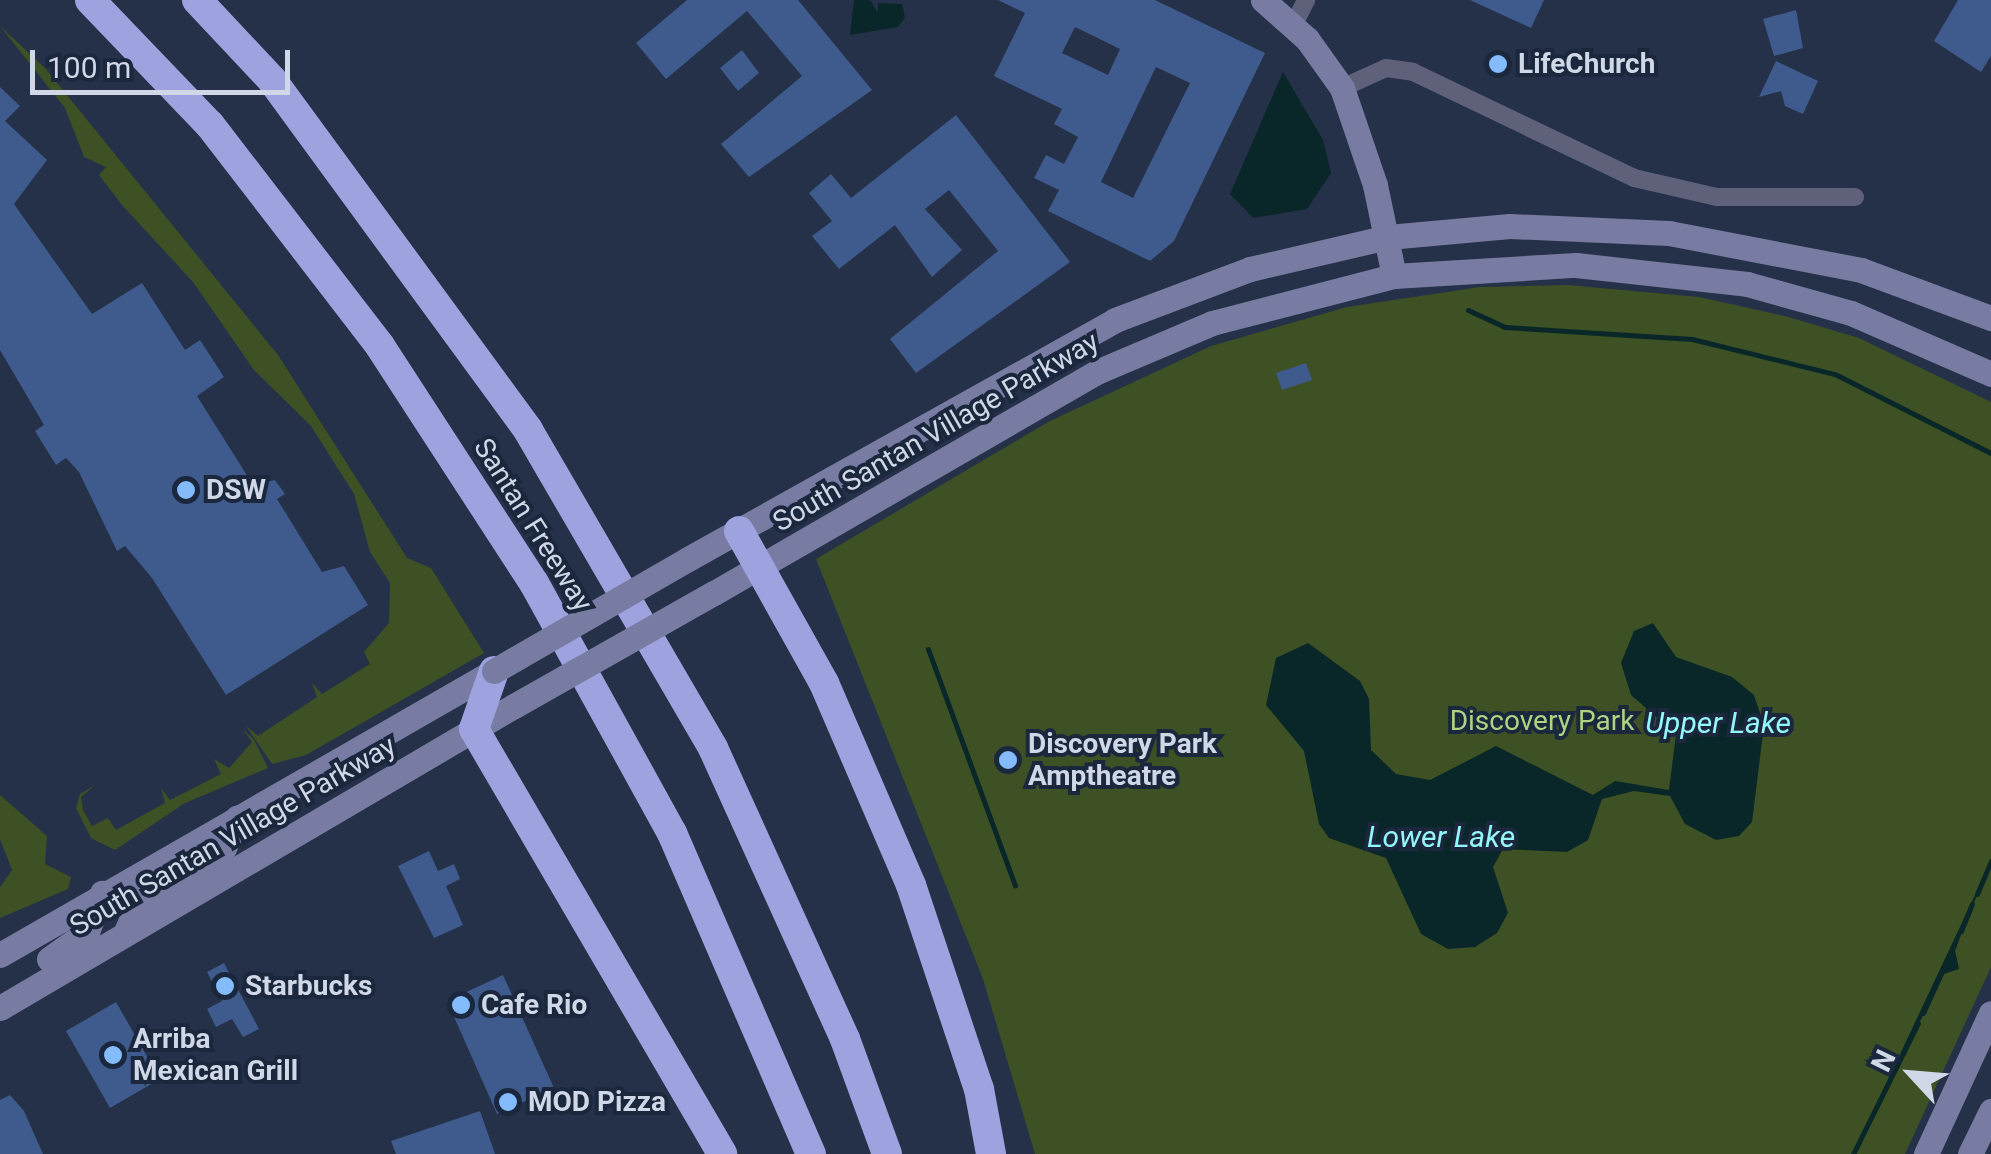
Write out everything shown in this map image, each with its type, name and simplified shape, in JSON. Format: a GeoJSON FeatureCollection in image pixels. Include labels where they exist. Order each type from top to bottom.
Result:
{"type":"FeatureCollection","features":[{"type":"Feature","properties":{"kind":"highway","name":"Santan Freeway"},"geometry":{"type":"LineString","coordinates":[[90,0],[210,124],[380,346],[534,584],[672,833],[810,1154]]}},
{"type":"Feature","properties":{"kind":"highway","name":"Santan Freeway"},"geometry":{"type":"LineString","coordinates":[[198,0],[272,80],[528,430],[713,748],[845,1039],[886,1154]]}},
{"type":"Feature","properties":{"kind":"highway"},"geometry":{"type":"LineString","coordinates":[[739,531],[824,683],[911,885],[978,1090],[991,1154]]}},
{"type":"Feature","properties":{"kind":"highway"},"geometry":{"type":"LineString","coordinates":[[494,671],[474,729],[722,1154]]}},
{"type":"Feature","properties":{"kind":"main road"},"geometry":{"type":"LineString","coordinates":[[1263,0],[1294,24],[1342,88],[1388,237],[1394,276]]}},
{"type":"Feature","properties":{"kind":"main road","name":"South Santan Village Parkway"},"geometry":{"type":"LineString","coordinates":[[0,955],[102,893],[1115,320],[1250,269],[1388,237],[1510,226],[1669,232],[1861,270],[1991,318]]}},
{"type":"Feature","properties":{"kind":"main road","name":"South Santan Village Parkway"},"geometry":{"type":"LineString","coordinates":[[1,1008],[474,729],[1099,371],[1212,323],[1394,276],[1576,265],[1730,282],[1851,313],[1991,374]]}},
{"type":"Feature","properties":{"kind":"main road"},"geometry":{"type":"LineString","coordinates":[[125,934],[142,897],[224,848],[237,818]]}},
{"type":"Feature","properties":{"kind":"main road"},"geometry":{"type":"LineString","coordinates":[[1,1008],[32,970],[88,932],[102,893]]}},
{"type":"Feature","properties":{"kind":"main road"},"geometry":{"type":"LineString","coordinates":[[1926,1154],[1991,1012]]}},
{"type":"Feature","properties":{"kind":"main road"},"geometry":{"type":"LineString","coordinates":[[1970,1154],[1991,1111]]}},
{"type":"Feature","properties":{"kind":"street"},"geometry":{"type":"LineString","coordinates":[[1294,24],[1306,0]]}},
{"type":"Feature","properties":{"kind":"street"},"geometry":{"type":"LineString","coordinates":[[1342,88],[1386,68],[1413,72],[1634,178],[1717,198],[1855,198]]}},
{"type":"Feature","properties":{"kind":"green space"},"geometry":{"type":"Polygon","coordinates":[[[0,26],[45,68],[278,355],[407,558],[431,568],[484,653],[306,755],[272,764],[246,726],[258,736],[317,697],[312,683],[322,694],[370,664],[364,652],[389,623],[390,583],[370,552],[354,494],[311,426],[254,370],[193,282],[122,205],[99,175],[106,167],[84,157],[65,108],[0,26]]]}},
{"type":"Feature","properties":{"kind":"green space","name":"Discovery Park"},"geometry":{"type":"Polygon","coordinates":[[[1568,285],[1699,297],[1785,316],[1859,338],[1991,402],[1991,967],[1905,1154],[1035,1154],[983,979],[816,559],[1050,421],[1211,346],[1347,307],[1480,287],[1568,285]]]}},
{"type":"Feature","properties":{"kind":"green space"},"geometry":{"type":"Polygon","coordinates":[[[242,728],[254,740],[268,768],[185,803],[115,850],[91,838],[76,808],[80,794],[95,785],[81,797],[83,810],[92,826],[108,818],[116,830],[165,803],[161,788],[170,800],[221,774],[214,759],[229,768],[252,742],[242,728]]]}},
{"type":"Feature","properties":{"kind":"green space"},"geometry":{"type":"Polygon","coordinates":[[[0,795],[47,836],[45,864],[71,877],[68,889],[0,918],[0,887],[12,870],[0,839],[0,795]]]}},
{"type":"Feature","properties":{"kind":"water"},"geometry":{"type":"Polygon","coordinates":[[[854,0],[870,0],[878,13],[878,3],[902,4],[905,18],[898,27],[850,35],[854,0]]]}},
{"type":"Feature","properties":{"kind":"water"},"geometry":{"type":"Polygon","coordinates":[[[1283,72],[1323,140],[1331,173],[1307,209],[1253,218],[1230,194],[1283,72]]]}},
{"type":"Feature","properties":{"kind":"water","name":"Lower Lake"},"geometry":{"type":"Polygon","coordinates":[[[1653,623],[1676,657],[1732,677],[1754,695],[1764,725],[1752,822],[1739,836],[1716,840],[1685,824],[1670,796],[1634,791],[1602,799],[1588,840],[1567,852],[1503,849],[1493,867],[1508,913],[1497,933],[1475,947],[1448,949],[1421,934],[1386,858],[1329,838],[1319,824],[1304,751],[1266,705],[1276,658],[1308,643],[1360,681],[1369,699],[1371,750],[1396,774],[1430,780],[1496,746],[1593,795],[1615,781],[1669,790],[1676,734],[1631,695],[1621,663],[1634,631],[1653,623]]]}},
{"type":"Feature","properties":{"kind":"water"},"geometry":{"type":"Polygon","coordinates":[[[1991,861],[1955,950],[1959,969],[1944,974],[1853,1154],[1991,861]]]}},
{"type":"Feature","properties":{"kind":"building"},"geometry":{"type":"Polygon","coordinates":[[[687,0],[798,0],[872,90],[749,177],[721,144],[802,76],[747,11],[666,79],[636,43],[687,0]]]}},
{"type":"Feature","properties":{"kind":"building"},"geometry":{"type":"Polygon","coordinates":[[[998,0],[1155,0],[1265,53],[1174,241],[1150,261],[1048,211],[1059,190],[1034,178],[1046,155],[1064,164],[1078,137],[1054,124],[1062,109],[994,76],[1025,13],[998,0]],[[1075,27],[1062,53],[1108,75],[1120,49],[1075,27]],[[1156,67],[1101,182],[1133,198],[1190,83],[1156,67]]]}},
{"type":"Feature","properties":{"kind":"building"},"geometry":{"type":"Polygon","coordinates":[[[1470,0],[1544,0],[1531,28],[1470,0]]]}},
{"type":"Feature","properties":{"kind":"building"},"geometry":{"type":"Polygon","coordinates":[[[1958,0],[1991,0],[1991,56],[1981,72],[1934,41],[1958,0]]]}},
{"type":"Feature","properties":{"kind":"building"},"geometry":{"type":"Polygon","coordinates":[[[1796,10],[1803,48],[1774,56],[1763,19],[1796,10]]]}},
{"type":"Feature","properties":{"kind":"building"},"geometry":{"type":"Polygon","coordinates":[[[742,50],[759,73],[738,91],[720,68],[742,50]]]}},
{"type":"Feature","properties":{"kind":"building"},"geometry":{"type":"Polygon","coordinates":[[[1776,61],[1818,81],[1803,114],[1785,106],[1781,91],[1759,97],[1776,61]]]}},
{"type":"Feature","properties":{"kind":"building"},"geometry":{"type":"Polygon","coordinates":[[[0,87],[20,106],[5,121],[47,160],[14,204],[92,314],[142,283],[185,350],[200,340],[224,377],[197,396],[253,485],[275,480],[285,494],[277,499],[322,572],[344,566],[368,605],[226,695],[152,578],[125,546],[117,551],[79,472],[66,458],[56,465],[35,431],[44,425],[0,350],[0,87]]]}},
{"type":"Feature","properties":{"kind":"building"},"geometry":{"type":"Polygon","coordinates":[[[956,115],[1070,262],[916,373],[890,339],[998,251],[949,190],[925,209],[962,250],[932,277],[895,225],[839,269],[812,236],[832,221],[809,193],[831,174],[851,198],[956,115]]]}},
{"type":"Feature","properties":{"kind":"building"},"geometry":{"type":"Polygon","coordinates":[[[1306,363],[1312,380],[1282,390],[1276,373],[1306,363]]]}},
{"type":"Feature","properties":{"kind":"building"},"geometry":{"type":"Polygon","coordinates":[[[429,851],[438,871],[454,864],[460,879],[446,886],[463,925],[434,938],[398,866],[429,851]]]}},
{"type":"Feature","properties":{"kind":"building","name":"Starbucks"},"geometry":{"type":"Polygon","coordinates":[[[224,963],[259,1029],[243,1037],[232,1019],[216,1027],[207,1009],[222,1001],[207,972],[224,963]]]}},
{"type":"Feature","properties":{"kind":"building"},"geometry":{"type":"Polygon","coordinates":[[[503,975],[554,1088],[497,1114],[447,1001],[503,975]]]}},
{"type":"Feature","properties":{"kind":"building","name":"Arriba Mexican Grill"},"geometry":{"type":"Polygon","coordinates":[[[116,1002],[160,1079],[110,1108],[66,1031],[116,1002]]]}},
{"type":"Feature","properties":{"kind":"building"},"geometry":{"type":"Polygon","coordinates":[[[10,1095],[24,1111],[43,1154],[0,1154],[0,1100],[10,1095]]]}},
{"type":"Feature","properties":{"kind":"building"},"geometry":{"type":"Polygon","coordinates":[[[480,1111],[495,1154],[396,1154],[391,1141],[480,1111]]]}},
{"type":"Feature","properties":{"kind":"waterway"},"geometry":{"type":"LineString","coordinates":[[1468,310],[1505,327],[1692,339],[1835,374],[1991,453]]}},
{"type":"Feature","properties":{"kind":"waterway"},"geometry":{"type":"LineString","coordinates":[[928,649],[1015,885]]}},
{"type":"Feature","properties":{"kind":"waterway"},"geometry":{"type":"LineString","coordinates":[[1977,894],[1991,861]]}},
{"type":"Feature","properties":{"kind":"waterway"},"geometry":{"type":"LineString","coordinates":[[1961,931],[1972,904]]}},
{"type":"Feature","properties":{"kind":"waterway"},"geometry":{"type":"LineString","coordinates":[[1923,1013],[1954,945]]}},
{"type":"Feature","properties":{"kind":"waterway"},"geometry":{"type":"LineString","coordinates":[[1853,1154],[1918,1023]]}},
{"type":"Feature","properties":{"kind":"place","name":"LifeChurch"},"geometry":{"type":"Point","coordinates":[1498,64]}},
{"type":"Feature","properties":{"kind":"place","name":"DSW"},"geometry":{"type":"Point","coordinates":[186,490]}},
{"type":"Feature","properties":{"kind":"place","name":"Discovery Park Amptheatre"},"geometry":{"type":"Point","coordinates":[1008,760]}},
{"type":"Feature","properties":{"kind":"place","name":"Starbucks"},"geometry":{"type":"Point","coordinates":[225,986]}},
{"type":"Feature","properties":{"kind":"place","name":"Cafe Rio"},"geometry":{"type":"Point","coordinates":[461,1005]}},
{"type":"Feature","properties":{"kind":"place","name":"Arriba Mexican Grill"},"geometry":{"type":"Point","coordinates":[113,1055]}},
{"type":"Feature","properties":{"kind":"place","name":"MOD Pizza"},"geometry":{"type":"Point","coordinates":[508,1102]}},
{"type":"Feature","properties":{"kind":"water label","name":"Upper Lake"},"geometry":{"type":"Point","coordinates":[1718,723]}}]}
